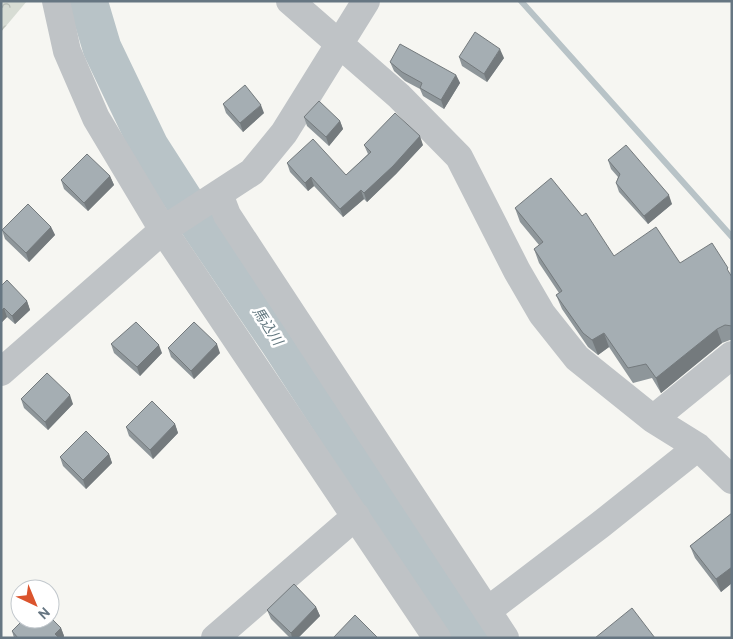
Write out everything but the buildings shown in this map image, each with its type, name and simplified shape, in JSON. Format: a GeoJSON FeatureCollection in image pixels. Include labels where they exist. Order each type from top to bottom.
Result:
{"type":"FeatureCollection","features":[{"type":"Feature","properties":{"kind":"street"},"geometry":{"type":"LineString","coordinates":[[56,1],[67,51],[96,118],[163,230],[437,638]]}},
{"type":"Feature","properties":{"kind":"street"},"geometry":{"type":"LineString","coordinates":[[290,1],[399,96],[459,157],[517,271],[542,314],[576,358],[653,419],[698,447],[732,480]]}},
{"type":"Feature","properties":{"kind":"street"},"geometry":{"type":"LineString","coordinates":[[1,372],[163,230],[252,172],[284,133],[366,1]]}},
{"type":"Feature","properties":{"kind":"street"},"geometry":{"type":"LineString","coordinates":[[216,196],[505,638]]}},
{"type":"Feature","properties":{"kind":"street"},"geometry":{"type":"LineString","coordinates":[[653,419],[732,355]]}},
{"type":"Feature","properties":{"kind":"street"},"geometry":{"type":"LineString","coordinates":[[487,611],[698,447]]}},
{"type":"Feature","properties":{"kind":"street"},"geometry":{"type":"LineString","coordinates":[[216,638],[356,516]]}},
{"type":"Feature","properties":{"kind":"green space"},"geometry":{"type":"Polygon","coordinates":[[[1,1],[27,1],[1,32],[1,1]]]}},
{"type":"Feature","properties":{"kind":"waterway","name":"馬込川"},"geometry":{"type":"LineString","coordinates":[[88,1],[102,48],[149,146],[472,638]]}},
{"type":"Feature","properties":{"kind":"waterway"},"geometry":{"type":"LineString","coordinates":[[521,1],[732,237]]}}]}
